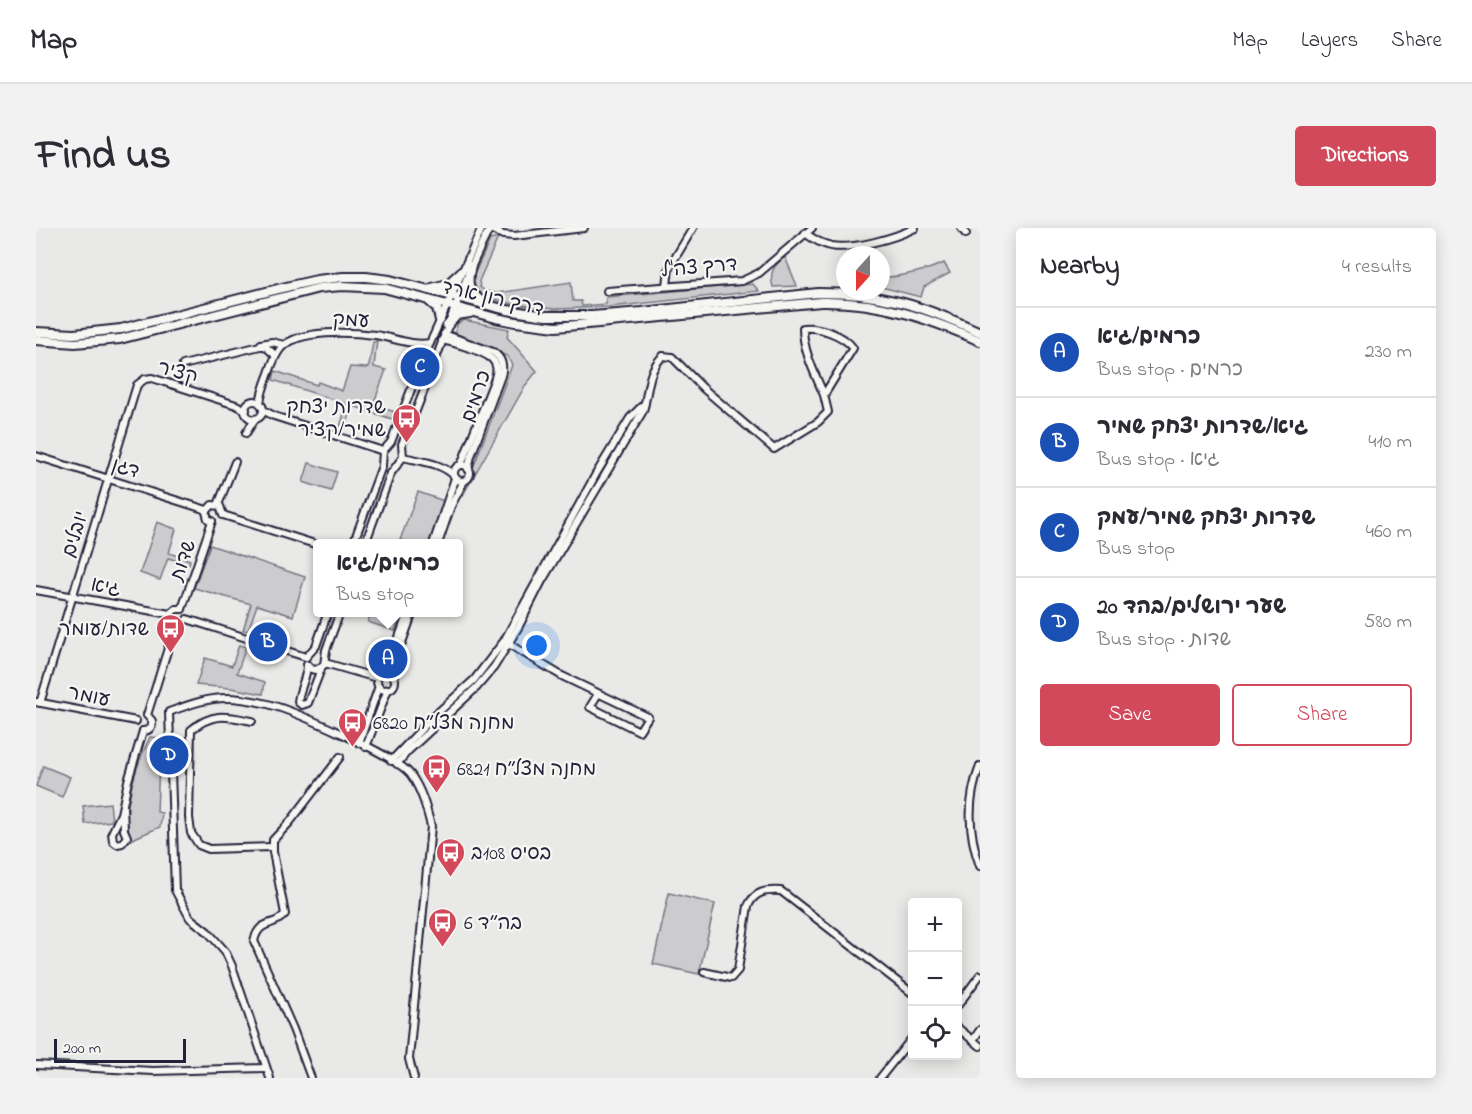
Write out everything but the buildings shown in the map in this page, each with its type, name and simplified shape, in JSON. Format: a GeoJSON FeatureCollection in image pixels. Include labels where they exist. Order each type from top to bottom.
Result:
{"type":"FeatureCollection","features":[{"type":"Feature","properties":{"kind":"main road"},"geometry":{"type":"LineString","coordinates":[[471,266],[467,280],[469,287],[477,299],[487,305]]}},
{"type":"Feature","properties":{"kind":"main road"},"geometry":{"type":"LineString","coordinates":[[424,288],[444,286],[461,272]]}},
{"type":"Feature","properties":{"kind":"main road","name":"דרך רון ארד"},"geometry":{"type":"LineString","coordinates":[[36,332],[74,334],[121,329],[317,280],[366,277],[424,288],[476,312],[516,322],[556,327],[838,302],[882,306],[907,312],[980,341]]}},
{"type":"Feature","properties":{"kind":"main road","name":"דרך רון ארד"},"geometry":{"type":"LineString","coordinates":[[36,340],[75,343],[120,339],[319,288],[342,286],[384,288],[425,298],[487,305],[527,315],[592,316],[818,293],[850,293],[878,296],[920,307],[980,332]]}},
{"type":"Feature","properties":{"kind":"main road"},"geometry":{"type":"LineString","coordinates":[[425,298],[437,308],[440,320]]}},
{"type":"Feature","properties":{"kind":"main road"},"geometry":{"type":"LineString","coordinates":[[444,333],[457,315],[476,312]]}},
{"type":"Feature","properties":{"kind":"street"},"geometry":{"type":"LineString","coordinates":[[487,228],[503,235],[514,236],[584,228]]}},
{"type":"Feature","properties":{"kind":"street"},"geometry":{"type":"LineString","coordinates":[[354,539],[383,460],[383,451],[389,445],[440,320],[453,301],[471,266],[487,228]]}},
{"type":"Feature","properties":{"kind":"street"},"geometry":{"type":"LineString","coordinates":[[401,449],[444,333],[461,272],[487,228]]}},
{"type":"Feature","properties":{"kind":"street"},"geometry":{"type":"LineString","coordinates":[[667,286],[669,268],[693,228]]}},
{"type":"Feature","properties":{"kind":"street","name":"דרך צה\"ל"},"geometry":{"type":"LineString","coordinates":[[607,291],[742,281],[759,273],[812,228]]}},
{"type":"Feature","properties":{"kind":"street"},"geometry":{"type":"LineString","coordinates":[[805,233],[829,245],[842,246],[894,236],[915,228]]}},
{"type":"Feature","properties":{"kind":"street"},"geometry":{"type":"LineString","coordinates":[[961,228],[966,234]]}},
{"type":"Feature","properties":{"kind":"street"},"geometry":{"type":"LineString","coordinates":[[394,763],[477,687],[506,643],[643,411],[650,373],[655,363],[663,356],[672,357],[704,389],[774,449],[818,422],[828,412],[824,395],[808,356],[803,328],[821,328],[850,343],[853,348],[824,395]]}},
{"type":"Feature","properties":{"kind":"street","name":"עמק"},"geometry":{"type":"LineString","coordinates":[[254,410],[275,355],[289,342],[307,336],[346,333],[375,335],[418,345],[430,343]]}},
{"type":"Feature","properties":{"kind":"street","name":"כרמים"},"geometry":{"type":"LineString","coordinates":[[444,333],[486,355],[497,367],[495,378],[460,465]]}},
{"type":"Feature","properties":{"kind":"street","name":"כרמים"},"geometry":{"type":"LineString","coordinates":[[444,333],[493,352],[502,364],[501,376],[468,469]]}},
{"type":"Feature","properties":{"kind":"street","name":"עמק"},"geometry":{"type":"LineString","coordinates":[[183,366],[272,342],[284,345]]}},
{"type":"Feature","properties":{"kind":"street"},"geometry":{"type":"LineString","coordinates":[[418,345],[424,356]]}},
{"type":"Feature","properties":{"kind":"street"},"geometry":{"type":"LineString","coordinates":[[255,347],[265,346],[275,355]]}},
{"type":"Feature","properties":{"kind":"street","name":"קציר"},"geometry":{"type":"LineString","coordinates":[[108,478],[137,385],[141,381],[152,378],[383,451]]}},
{"type":"Feature","properties":{"kind":"street"},"geometry":{"type":"LineString","coordinates":[[247,430],[254,410]]}},
{"type":"Feature","properties":{"kind":"street"},"geometry":{"type":"LineString","coordinates":[[389,445],[397,445],[403,457]]}},
{"type":"Feature","properties":{"kind":"street","name":"דגן"},"geometry":{"type":"LineString","coordinates":[[36,456],[207,510]]}},
{"type":"Feature","properties":{"kind":"street"},"geometry":{"type":"LineString","coordinates":[[367,539],[396,465],[403,457]]}},
{"type":"Feature","properties":{"kind":"street"},"geometry":{"type":"LineString","coordinates":[[403,457],[440,466],[449,470],[459,482],[464,481]]}},
{"type":"Feature","properties":{"kind":"street"},"geometry":{"type":"LineString","coordinates":[[383,460],[387,464],[396,465]]}},
{"type":"Feature","properties":{"kind":"street"},"geometry":{"type":"LineString","coordinates":[[218,505],[235,462]]}},
{"type":"Feature","properties":{"kind":"street"},"geometry":{"type":"LineString","coordinates":[[434,539],[460,465]]}},
{"type":"Feature","properties":{"kind":"street"},"geometry":{"type":"LineString","coordinates":[[440,466],[466,465],[468,476],[457,493],[440,539]]}},
{"type":"Feature","properties":{"kind":"street","name":"יובלים"},"geometry":{"type":"LineString","coordinates":[[38,702],[108,478]]}},
{"type":"Feature","properties":{"kind":"street"},"geometry":{"type":"LineString","coordinates":[[212,505],[218,505],[223,509],[223,515],[219,520],[212,521],[207,517],[207,510],[212,505]]}},
{"type":"Feature","properties":{"kind":"street"},"geometry":{"type":"LineString","coordinates":[[223,515],[313,543]]}},
{"type":"Feature","properties":{"kind":"street","name":"שדות"},"geometry":{"type":"LineString","coordinates":[[182,609],[212,521]]}},
{"type":"Feature","properties":{"kind":"street","name":"גיא"},"geometry":{"type":"LineString","coordinates":[[36,590],[170,614]]}},
{"type":"Feature","properties":{"kind":"street"},"geometry":{"type":"LineString","coordinates":[[182,609],[187,619],[183,625],[175,626],[171,622],[170,614],[174,610],[182,609]]}},
{"type":"Feature","properties":{"kind":"street"},"geometry":{"type":"LineString","coordinates":[[306,657],[316,646],[326,617]]}},
{"type":"Feature","properties":{"kind":"street"},"geometry":{"type":"LineString","coordinates":[[306,657],[306,675],[298,697],[298,702],[302,705],[308,703],[338,617]]}},
{"type":"Feature","properties":{"kind":"street"},"geometry":{"type":"LineString","coordinates":[[377,678],[389,665],[406,617]]}},
{"type":"Feature","properties":{"kind":"street"},"geometry":{"type":"LineString","coordinates":[[366,747],[388,689],[394,685],[393,676],[398,652],[411,617]]}},
{"type":"Feature","properties":{"kind":"street"},"geometry":{"type":"LineString","coordinates":[[187,619],[306,657]]}},
{"type":"Feature","properties":{"kind":"street"},"geometry":{"type":"LineString","coordinates":[[147,715],[175,626]]}},
{"type":"Feature","properties":{"kind":"street"},"geometry":{"type":"LineString","coordinates":[[506,643],[598,694],[648,717],[639,731],[590,707],[598,694]]}},
{"type":"Feature","properties":{"kind":"street"},"geometry":{"type":"LineString","coordinates":[[312,651],[318,651],[324,663],[377,678]]}},
{"type":"Feature","properties":{"kind":"street"},"geometry":{"type":"LineString","coordinates":[[307,665],[313,670],[324,663]]}},
{"type":"Feature","properties":{"kind":"street"},"geometry":{"type":"LineString","coordinates":[[383,672],[388,672],[393,676]]}},
{"type":"Feature","properties":{"kind":"street"},"geometry":{"type":"LineString","coordinates":[[359,743],[379,686],[377,678]]}},
{"type":"Feature","properties":{"kind":"street"},"geometry":{"type":"LineString","coordinates":[[379,686],[388,689]]}},
{"type":"Feature","properties":{"kind":"street"},"geometry":{"type":"LineString","coordinates":[[270,1078],[225,951],[208,932],[190,918],[175,890],[169,712],[199,701],[228,698],[265,703],[289,711],[359,743],[410,773],[424,796],[431,826],[409,1059],[414,1078]]}},
{"type":"Feature","properties":{"kind":"street","name":"עומר"},"geometry":{"type":"LineString","coordinates":[[38,702],[136,721]]}},
{"type":"Feature","properties":{"kind":"street"},"geometry":{"type":"LineString","coordinates":[[147,715],[153,721],[152,726],[148,730],[138,729],[136,721],[140,716],[147,715]]}},
{"type":"Feature","properties":{"kind":"street"},"geometry":{"type":"LineString","coordinates":[[252,721],[223,716],[204,720],[191,730],[189,779],[191,833],[199,845],[209,849],[273,847]]}},
{"type":"Feature","properties":{"kind":"street"},"geometry":{"type":"LineString","coordinates":[[123,806],[124,830],[127,837],[120,844],[115,843],[112,833],[123,806],[143,731]]}},
{"type":"Feature","properties":{"kind":"street"},"geometry":{"type":"LineString","coordinates":[[311,1078],[293,1029],[254,941],[256,932],[264,924],[281,920],[285,914],[273,840],[290,822],[340,757]]}},
{"type":"Feature","properties":{"kind":"street"},"geometry":{"type":"LineString","coordinates":[[980,766],[971,805],[971,831],[980,866]]}},
{"type":"Feature","properties":{"kind":"street"},"geometry":{"type":"LineString","coordinates":[[971,805],[980,805]]}},
{"type":"Feature","properties":{"kind":"street"},"geometry":{"type":"LineString","coordinates":[[115,830],[120,828],[124,830]]}},
{"type":"Feature","properties":{"kind":"street"},"geometry":{"type":"LineString","coordinates":[[704,972],[731,978],[735,975],[738,970],[751,899],[759,892],[781,891],[908,990]]}},
{"type":"Feature","properties":{"kind":"street"},"geometry":{"type":"LineString","coordinates":[[962,998],[980,975]]}},
{"type":"Feature","properties":{"kind":"street"},"geometry":{"type":"LineString","coordinates":[[972,1040],[980,1030]]}},
{"type":"Feature","properties":{"kind":"street"},"geometry":{"type":"LineString","coordinates":[[962,1032],[980,1046]]}},
{"type":"Feature","properties":{"kind":"street"},"geometry":{"type":"LineString","coordinates":[[880,1078],[908,1043]]}},
{"type":"Feature","properties":{"kind":"street"},"geometry":{"type":"LineString","coordinates":[[36,1065],[173,1070],[266,1068]]}},
{"type":"Feature","properties":{"kind":"street"},"geometry":{"type":"LineString","coordinates":[[173,1070],[173,1078]]}},
{"type":"Feature","properties":{"kind":"shaded area"},"geometry":{"type":"Polygon","coordinates":[[[498,238],[479,281],[480,287],[485,291],[497,293],[571,282],[573,301],[581,301],[582,306],[606,304],[606,297],[753,284],[759,291],[609,307],[554,309],[513,304],[485,297],[474,289],[473,277],[490,240],[498,238]]]}},
{"type":"Feature","properties":{"kind":"shaded area"},"geometry":{"type":"Polygon","coordinates":[[[785,257],[797,286],[773,287],[773,270],[785,257]]]}},
{"type":"Feature","properties":{"kind":"shaded area"},"geometry":{"type":"Polygon","coordinates":[[[944,263],[950,273],[924,287],[921,297],[890,289],[890,277],[929,269],[944,263]]]}},
{"type":"Feature","properties":{"kind":"shaded area"},"geometry":{"type":"Polygon","coordinates":[[[464,320],[509,329],[507,337],[537,371],[525,386],[462,497],[512,365],[507,356],[457,334],[455,331],[458,323],[464,320]]]}},
{"type":"Feature","properties":{"kind":"shaded area"},"geometry":{"type":"Polygon","coordinates":[[[377,341],[374,367],[386,370],[373,405],[395,412],[392,419],[353,406],[345,429],[340,427],[347,404],[273,380],[275,371],[342,391],[350,367],[367,368],[369,366],[373,342],[377,341]]]}},
{"type":"Feature","properties":{"kind":"shaded area"},"geometry":{"type":"Polygon","coordinates":[[[309,463],[337,472],[331,491],[303,482],[309,463]]]}},
{"type":"Feature","properties":{"kind":"shaded area"},"geometry":{"type":"Polygon","coordinates":[[[418,492],[444,501],[430,539],[400,539],[418,492]]]}},
{"type":"Feature","properties":{"kind":"shaded area"},"geometry":{"type":"Polygon","coordinates":[[[157,522],[176,529],[169,553],[190,560],[189,564],[168,558],[160,580],[140,573],[157,522]]]}},
{"type":"Feature","properties":{"kind":"shaded area"},"geometry":{"type":"Polygon","coordinates":[[[210,545],[305,577],[293,616],[257,605],[248,631],[243,630],[251,604],[194,588],[210,545]]]}},
{"type":"Feature","properties":{"kind":"shaded area"},"geometry":{"type":"Polygon","coordinates":[[[370,617],[400,617],[395,631],[368,622],[370,617]]]}},
{"type":"Feature","properties":{"kind":"shaded area"},"geometry":{"type":"Polygon","coordinates":[[[239,645],[246,647],[237,673],[265,682],[263,694],[196,685],[205,658],[232,666],[239,645]]]}},
{"type":"Feature","properties":{"kind":"shaded area"},"geometry":{"type":"Polygon","coordinates":[[[150,737],[160,738],[157,812],[162,813],[160,827],[130,840],[127,819],[130,796],[138,766],[150,737]]]}},
{"type":"Feature","properties":{"kind":"shaded area"},"geometry":{"type":"Polygon","coordinates":[[[43,766],[70,777],[62,797],[36,786],[43,766]]]}},
{"type":"Feature","properties":{"kind":"shaded area"},"geometry":{"type":"Polygon","coordinates":[[[110,803],[112,821],[85,824],[83,806],[110,803]]]}},
{"type":"Feature","properties":{"kind":"shaded area"},"geometry":{"type":"Polygon","coordinates":[[[669,893],[715,904],[699,974],[653,964],[669,893]]]}},
{"type":"Feature","properties":{"kind":"place","name":"שדרות יצחק שמיר/עמק"},"geometry":{"type":"Point","coordinates":[420,367]}},
{"type":"Feature","properties":{"kind":"place","name":"שדרות יצחק שמיר/קציר"},"geometry":{"type":"Point","coordinates":[407,444]}},
{"type":"Feature","properties":{"kind":"place","name":"גיא/שדרות יצחק שמיר"},"geometry":{"type":"Point","coordinates":[268,642]}},
{"type":"Feature","properties":{"kind":"place","name":"שדות/עומר"},"geometry":{"type":"Point","coordinates":[170,654]}},
{"type":"Feature","properties":{"kind":"place","name":"כרמים/גיא"},"geometry":{"type":"Point","coordinates":[388,659]}},
{"type":"Feature","properties":{"kind":"place","name":"מחנה מצל״ח 6820"},"geometry":{"type":"Point","coordinates":[352,748]}},
{"type":"Feature","properties":{"kind":"place","name":"שער ירושלים/בהד 20"},"geometry":{"type":"Point","coordinates":[169,755]}},
{"type":"Feature","properties":{"kind":"place","name":"מחנה מצל״ח 6821"},"geometry":{"type":"Point","coordinates":[436,794]}},
{"type":"Feature","properties":{"kind":"place","name":"בסיס 108ב"},"geometry":{"type":"Point","coordinates":[450,878]}},
{"type":"Feature","properties":{"kind":"place","name":"בה״ד 6"},"geometry":{"type":"Point","coordinates":[443,948]}}]}
